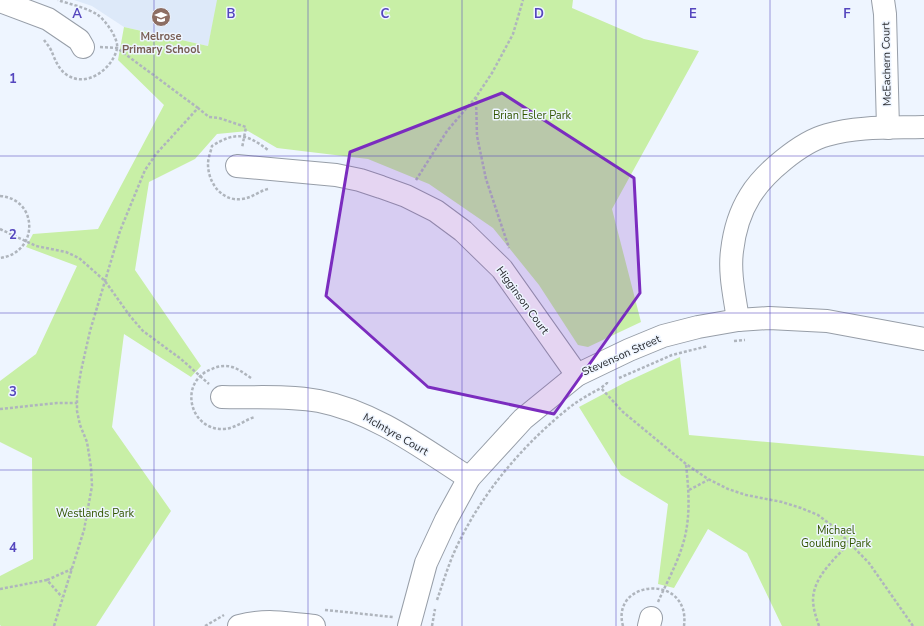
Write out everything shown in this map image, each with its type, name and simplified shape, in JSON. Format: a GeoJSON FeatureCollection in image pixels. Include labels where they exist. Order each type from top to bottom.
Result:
{"type":"FeatureCollection","features":[{"type":"Feature","properties":{"kind":"street","name":"McEachern Court"},"geometry":{"type":"LineString","coordinates":[[883,0],[885,14],[888,128]]}},
{"type":"Feature","properties":{"kind":"street"},"geometry":{"type":"LineString","coordinates":[[0,1],[48,19],[79,40],[83,47]]}},
{"type":"Feature","properties":{"kind":"street"},"geometry":{"type":"LineString","coordinates":[[738,320],[732,276],[732,251],[738,223],[750,196],[771,170],[795,151],[826,135],[858,129],[924,127]]}},
{"type":"Feature","properties":{"kind":"street","name":"Higginson Court"},"geometry":{"type":"LineString","coordinates":[[237,166],[336,175],[360,180],[406,196],[436,211],[463,231],[502,269],[576,375]]}},
{"type":"Feature","properties":{"kind":"street","name":"Stevenson Street"},"geometry":{"type":"LineString","coordinates":[[409,626],[426,563],[446,520],[470,478],[524,419],[576,375],[602,374],[628,350],[663,336],[698,327],[738,320],[769,318],[827,321],[924,339]]}},
{"type":"Feature","properties":{"kind":"street","name":"McIntyre Court"},"geometry":{"type":"LineString","coordinates":[[222,397],[298,398],[318,401],[359,412],[380,423],[470,478]]}},
{"type":"Feature","properties":{"kind":"street"},"geometry":{"type":"LineString","coordinates":[[239,626],[261,621],[314,626]]}},
{"type":"Feature","properties":{"kind":"path"},"geometry":{"type":"LineString","coordinates":[[420,184],[415,181],[447,131],[476,97],[492,73],[514,34],[523,0]]}},
{"type":"Feature","properties":{"kind":"path"},"geometry":{"type":"LineString","coordinates":[[83,47],[117,48],[209,117],[218,118],[246,127],[237,166]]}},
{"type":"Feature","properties":{"kind":"path"},"geometry":{"type":"LineString","coordinates":[[476,97],[477,136],[486,179],[509,251],[504,245]]}},
{"type":"Feature","properties":{"kind":"path"},"geometry":{"type":"LineString","coordinates":[[54,626],[84,530],[92,486],[87,442],[80,425],[77,411],[84,357],[90,330],[120,231],[145,170],[156,154],[198,108]]}},
{"type":"Feature","properties":{"kind":"path"},"geometry":{"type":"LineString","coordinates":[[270,151],[255,140],[244,136],[235,136],[225,138],[212,146],[208,163],[209,173],[216,188],[228,198],[242,200],[272,188]]}},
{"type":"Feature","properties":{"kind":"path"},"geometry":{"type":"LineString","coordinates":[[0,196],[15,200],[23,206],[29,222],[27,241],[13,254],[0,258]]}},
{"type":"Feature","properties":{"kind":"path"},"geometry":{"type":"LineString","coordinates":[[0,229],[36,246],[66,252],[79,258],[105,281],[130,316],[143,331],[199,374],[222,397]]}},
{"type":"Feature","properties":{"kind":"path"},"geometry":{"type":"LineString","coordinates":[[728,342],[750,340]]}},
{"type":"Feature","properties":{"kind":"path"},"geometry":{"type":"LineString","coordinates":[[615,379],[672,355],[715,344]]}},
{"type":"Feature","properties":{"kind":"path"},"geometry":{"type":"LineString","coordinates":[[602,374],[611,381]]}},
{"type":"Feature","properties":{"kind":"path"},"geometry":{"type":"LineString","coordinates":[[602,374],[601,388],[623,412],[686,464],[708,479],[728,489],[746,495],[782,502],[801,508],[818,515],[834,527],[869,564],[913,626]]}},
{"type":"Feature","properties":{"kind":"path"},"geometry":{"type":"LineString","coordinates":[[432,626],[435,605],[459,540],[483,500],[534,437],[571,406],[601,388]]}},
{"type":"Feature","properties":{"kind":"path"},"geometry":{"type":"LineString","coordinates":[[0,409],[57,403],[77,403]]}},
{"type":"Feature","properties":{"kind":"path"},"geometry":{"type":"LineString","coordinates":[[650,622],[682,548],[688,523],[689,490],[686,464]]}},
{"type":"Feature","properties":{"kind":"path"},"geometry":{"type":"LineString","coordinates":[[689,490],[708,479]]}},
{"type":"Feature","properties":{"kind":"path"},"geometry":{"type":"LineString","coordinates":[[818,626],[813,605],[814,589],[820,577],[849,543]]}},
{"type":"Feature","properties":{"kind":"path"},"geometry":{"type":"LineString","coordinates":[[0,589],[47,580],[72,569]]}},
{"type":"Feature","properties":{"kind":"path"},"geometry":{"type":"LineString","coordinates":[[47,580],[62,597]]}},
{"type":"Feature","properties":{"kind":"highlighted area"},"geometry":{"type":"Polygon","coordinates":[[[502,93],[634,178],[640,293],[554,414],[428,387],[326,296],[350,152],[502,93]]]}},
{"type":"Feature","properties":{"kind":"shaded area","name":"Melrose Primary School"},"geometry":{"type":"Polygon","coordinates":[[[74,0],[217,0],[217,4],[208,46],[124,27],[92,6],[74,0]]]}},
{"type":"Feature","properties":{"kind":"green space","name":"Brian Esler Park"},"geometry":{"type":"Polygon","coordinates":[[[217,0],[573,0],[572,8],[644,39],[699,51],[612,209],[641,322],[588,347],[578,345],[539,285],[493,228],[429,184],[368,159],[277,148],[248,131],[217,134],[195,159],[149,182],[135,270],[201,366],[191,377],[124,334],[112,427],[171,511],[96,626],[1,626],[0,576],[33,559],[32,458],[0,442],[0,381],[36,354],[77,266],[26,247],[33,234],[98,229],[164,105],[118,60],[124,27],[208,46],[217,0]]]}},
{"type":"Feature","properties":{"kind":"green space","name":"Michael Goulding Park"},"geometry":{"type":"Polygon","coordinates":[[[680,357],[689,435],[924,456],[924,626],[782,626],[747,553],[708,529],[674,588],[658,584],[668,504],[621,475],[579,407],[626,382],[680,357]]]}},
{"type":"Feature","properties":{"kind":"place","name":"Melrose Primary School"},"geometry":{"type":"Point","coordinates":[161,17]}},
{"type":"Feature","properties":{"kind":"park label","name":"Westlands Park"},"geometry":{"type":"Point","coordinates":[95,513]}}]}
